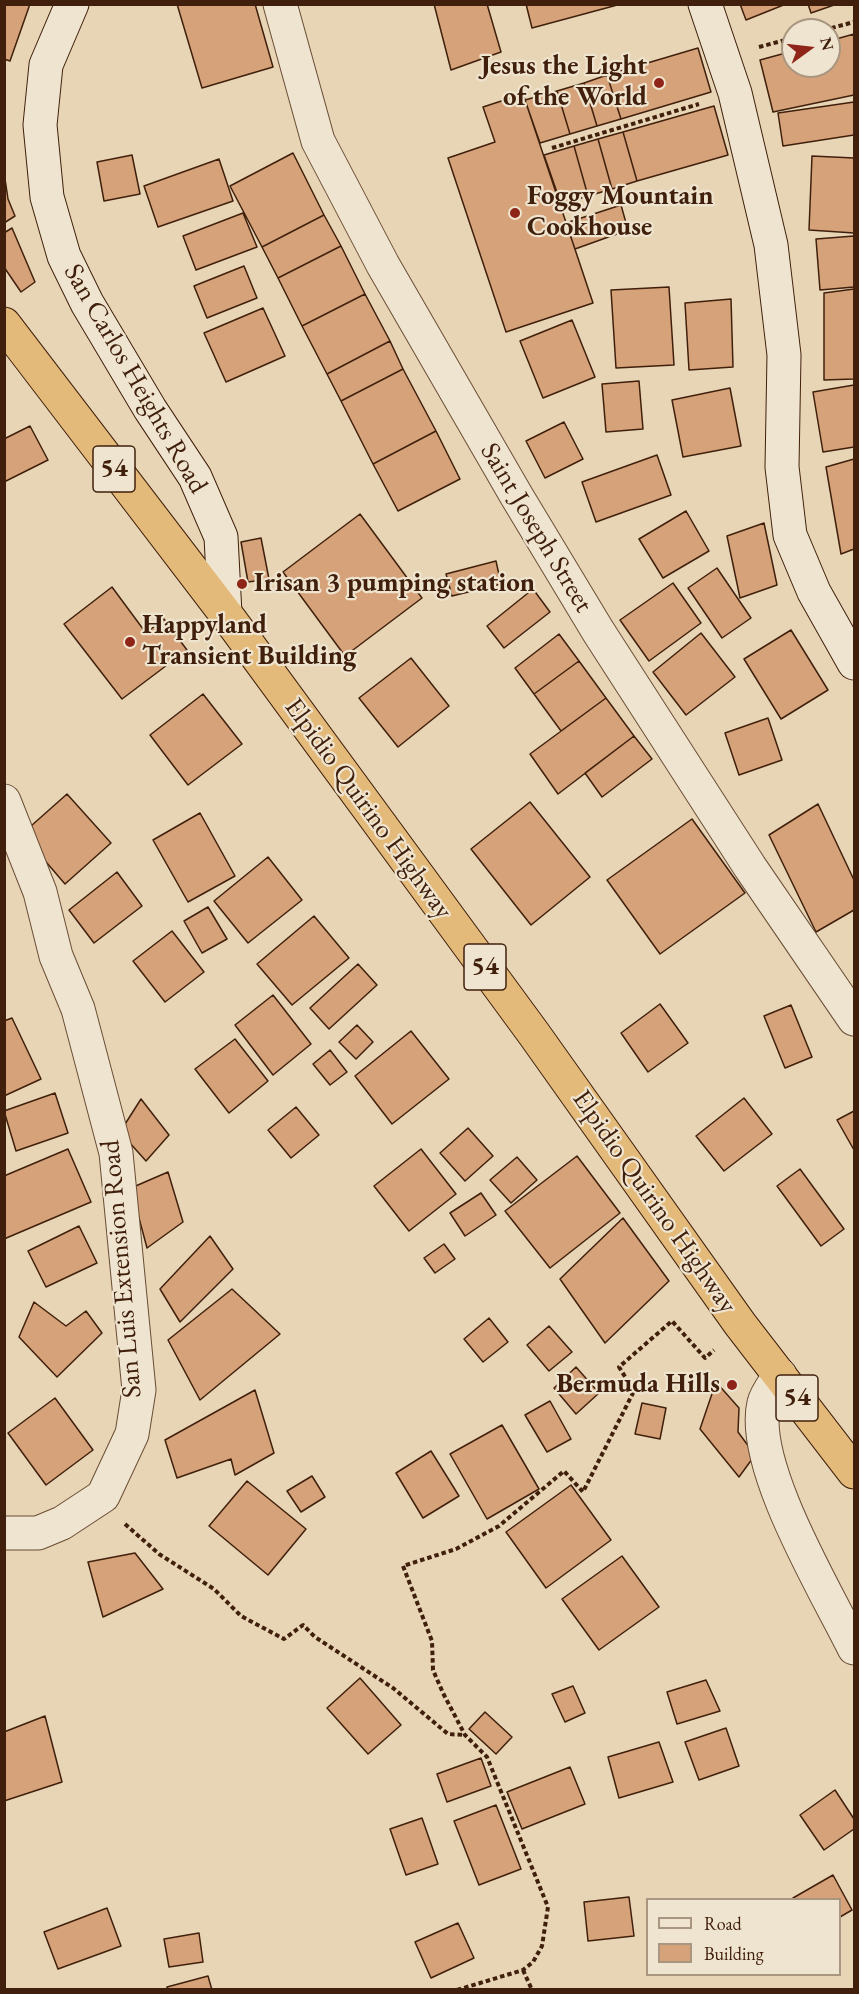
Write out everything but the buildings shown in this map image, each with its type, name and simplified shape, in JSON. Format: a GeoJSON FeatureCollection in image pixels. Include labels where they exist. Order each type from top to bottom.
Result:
{"type":"FeatureCollection","features":[{"type":"Feature","properties":{"kind":"highway","name":"Elpidio Quirino Highway"},"geometry":{"type":"LineString","coordinates":[[4,324],[225,614],[534,1034],[740,1324],[855,1472]]}},
{"type":"Feature","properties":{"kind":"street","name":"San Carlos Heights Road"},"geometry":{"type":"LineString","coordinates":[[72,4],[46,65],[40,125],[47,197],[64,256],[87,303],[150,409],[195,477],[221,537],[225,614]]}},
{"type":"Feature","properties":{"kind":"street","name":"Saint Joseph Street"},"geometry":{"type":"LineString","coordinates":[[280,4],[318,141],[383,265],[516,495],[598,631],[750,867],[855,1019]]}},
{"type":"Feature","properties":{"kind":"street"},"geometry":{"type":"LineString","coordinates":[[705,4],[735,93],[771,244],[784,355],[782,467],[790,535],[814,592],[855,663]]}},
{"type":"Feature","properties":{"kind":"street","name":"San Luis Extension Road"},"geometry":{"type":"LineString","coordinates":[[8,819],[40,892],[56,956],[78,1009],[116,1153],[139,1390],[132,1434],[103,1496]]}},
{"type":"Feature","properties":{"kind":"street"},"geometry":{"type":"LineString","coordinates":[[780,1375],[764,1402],[762,1429],[769,1466],[779,1496],[855,1648]]}},
{"type":"Feature","properties":{"kind":"street"},"geometry":{"type":"LineString","coordinates":[[4,1533],[38,1533],[54,1527],[103,1496]]}},
{"type":"Feature","properties":{"kind":"path"},"geometry":{"type":"LineString","coordinates":[[552,148],[735,93]]}},
{"type":"Feature","properties":{"kind":"path"},"geometry":{"type":"LineString","coordinates":[[457,1989],[522,1970],[533,1962],[542,1946],[548,1907],[487,1757],[465,1735],[433,1670],[432,1641],[403,1566],[456,1549],[499,1526],[564,1471],[584,1492],[634,1391],[619,1367],[672,1321],[705,1358]]}},
{"type":"Feature","properties":{"kind":"path"},"geometry":{"type":"LineString","coordinates":[[103,1496],[130,1530],[159,1554],[214,1589],[241,1616],[284,1639],[303,1625],[315,1637],[393,1688],[448,1734],[465,1735]]}},
{"type":"Feature","properties":{"kind":"path"},"geometry":{"type":"LineString","coordinates":[[522,1970],[532,1989]]}},
{"type":"Feature","properties":{"kind":"place","name":"Jesus the Light of the World"},"geometry":{"type":"Point","coordinates":[659,83]}},
{"type":"Feature","properties":{"kind":"place","name":"Foggy Mountain Cookhouse"},"geometry":{"type":"Point","coordinates":[515,213]}},
{"type":"Feature","properties":{"kind":"place","name":"Irisan 3 pumping station"},"geometry":{"type":"Point","coordinates":[242,584]}},
{"type":"Feature","properties":{"kind":"place","name":"Happyland Transient Building"},"geometry":{"type":"Point","coordinates":[130,642]}},
{"type":"Feature","properties":{"kind":"place","name":"Bermuda Hills"},"geometry":{"type":"Point","coordinates":[732,1385]}}]}
